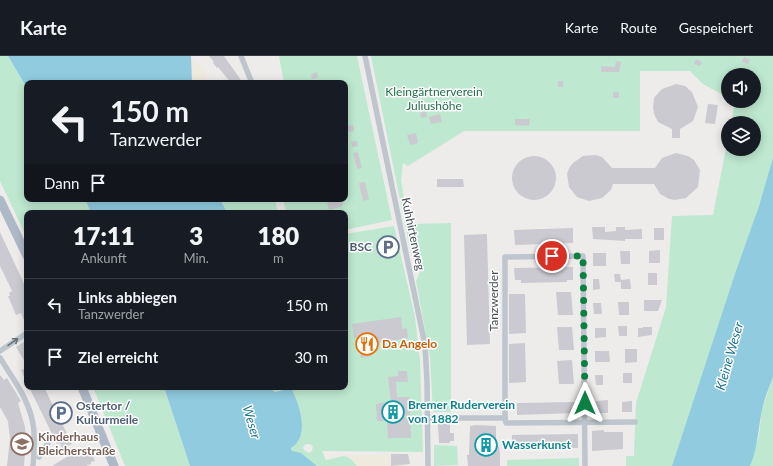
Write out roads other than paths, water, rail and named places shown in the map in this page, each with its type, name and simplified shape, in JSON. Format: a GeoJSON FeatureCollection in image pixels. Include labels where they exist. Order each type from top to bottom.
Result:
{"type":"FeatureCollection","features":[{"type":"Feature","properties":{"kind":"main road"},"geometry":{"type":"LineString","coordinates":[[0,200],[24,250]]}},
{"type":"Feature","properties":{"kind":"main road"},"geometry":{"type":"LineString","coordinates":[[83,390],[114,466]]}},
{"type":"Feature","properties":{"kind":"street"},"geometry":{"type":"LineString","coordinates":[[241,56],[251,80]]}},
{"type":"Feature","properties":{"kind":"street","name":"Kuhhirtenweg"},"geometry":{"type":"LineString","coordinates":[[364,56],[425,345],[428,466]]}},
{"type":"Feature","properties":{"kind":"street","name":"Tanzwerder"},"geometry":{"type":"LineString","coordinates":[[505,418],[505,257],[583,256],[585,466]]}},
{"type":"Feature","properties":{"kind":"street"},"geometry":{"type":"LineString","coordinates":[[0,351],[24,335]]}},
{"type":"Feature","properties":{"kind":"street"},"geometry":{"type":"LineString","coordinates":[[0,358],[23,397],[32,418],[37,455],[42,462]]}},
{"type":"Feature","properties":{"kind":"street"},"geometry":{"type":"LineString","coordinates":[[428,418],[505,418],[506,423],[635,422]]}},
{"type":"Feature","properties":{"kind":"street"},"geometry":{"type":"LineString","coordinates":[[33,466],[37,455],[48,443]]}},
{"type":"Feature","properties":{"kind":"water"},"geometry":{"type":"Polygon","coordinates":[[[8,56],[191,56],[192,80],[24,80],[24,83],[8,56]]]}},
{"type":"Feature","properties":{"kind":"water","name":"Kleine Weser"},"geometry":{"type":"Polygon","coordinates":[[[773,158],[773,377],[763,406],[753,459],[750,466],[672,466],[759,206],[773,158]]]}},
{"type":"Feature","properties":{"kind":"water"},"geometry":{"type":"Polygon","coordinates":[[[86,202],[222,202],[226,210],[90,210],[86,202]]]}},
{"type":"Feature","properties":{"kind":"water","name":"Weser"},"geometry":{"type":"Polygon","coordinates":[[[165,390],[272,390],[275,392],[292,390],[300,411],[302,428],[297,443],[291,448],[292,451],[301,453],[317,466],[190,466],[165,390]]]}},
{"type":"Feature","properties":{"kind":"place","name":"BSC"},"geometry":{"type":"Point","coordinates":[388,247]}},
{"type":"Feature","properties":{"kind":"place","name":"Da Angelo"},"geometry":{"type":"Point","coordinates":[367,344]}},
{"type":"Feature","properties":{"kind":"place","name":"Bremer Ruderverein von 1882"},"geometry":{"type":"Point","coordinates":[393,412]}},
{"type":"Feature","properties":{"kind":"place","name":"Ostertor / Kulturmeile"},"geometry":{"type":"Point","coordinates":[61,413]}},
{"type":"Feature","properties":{"kind":"place","name":"Kinderhaus Bleicherstraße"},"geometry":{"type":"Point","coordinates":[22,444]}},
{"type":"Feature","properties":{"kind":"place","name":"Wasserkunst"},"geometry":{"type":"Point","coordinates":[486,445]}},
{"type":"Feature","properties":{"kind":"park label","name":"Kleingärtnerverein Juliushöhe"},"geometry":{"type":"Point","coordinates":[434,99]}}]}
